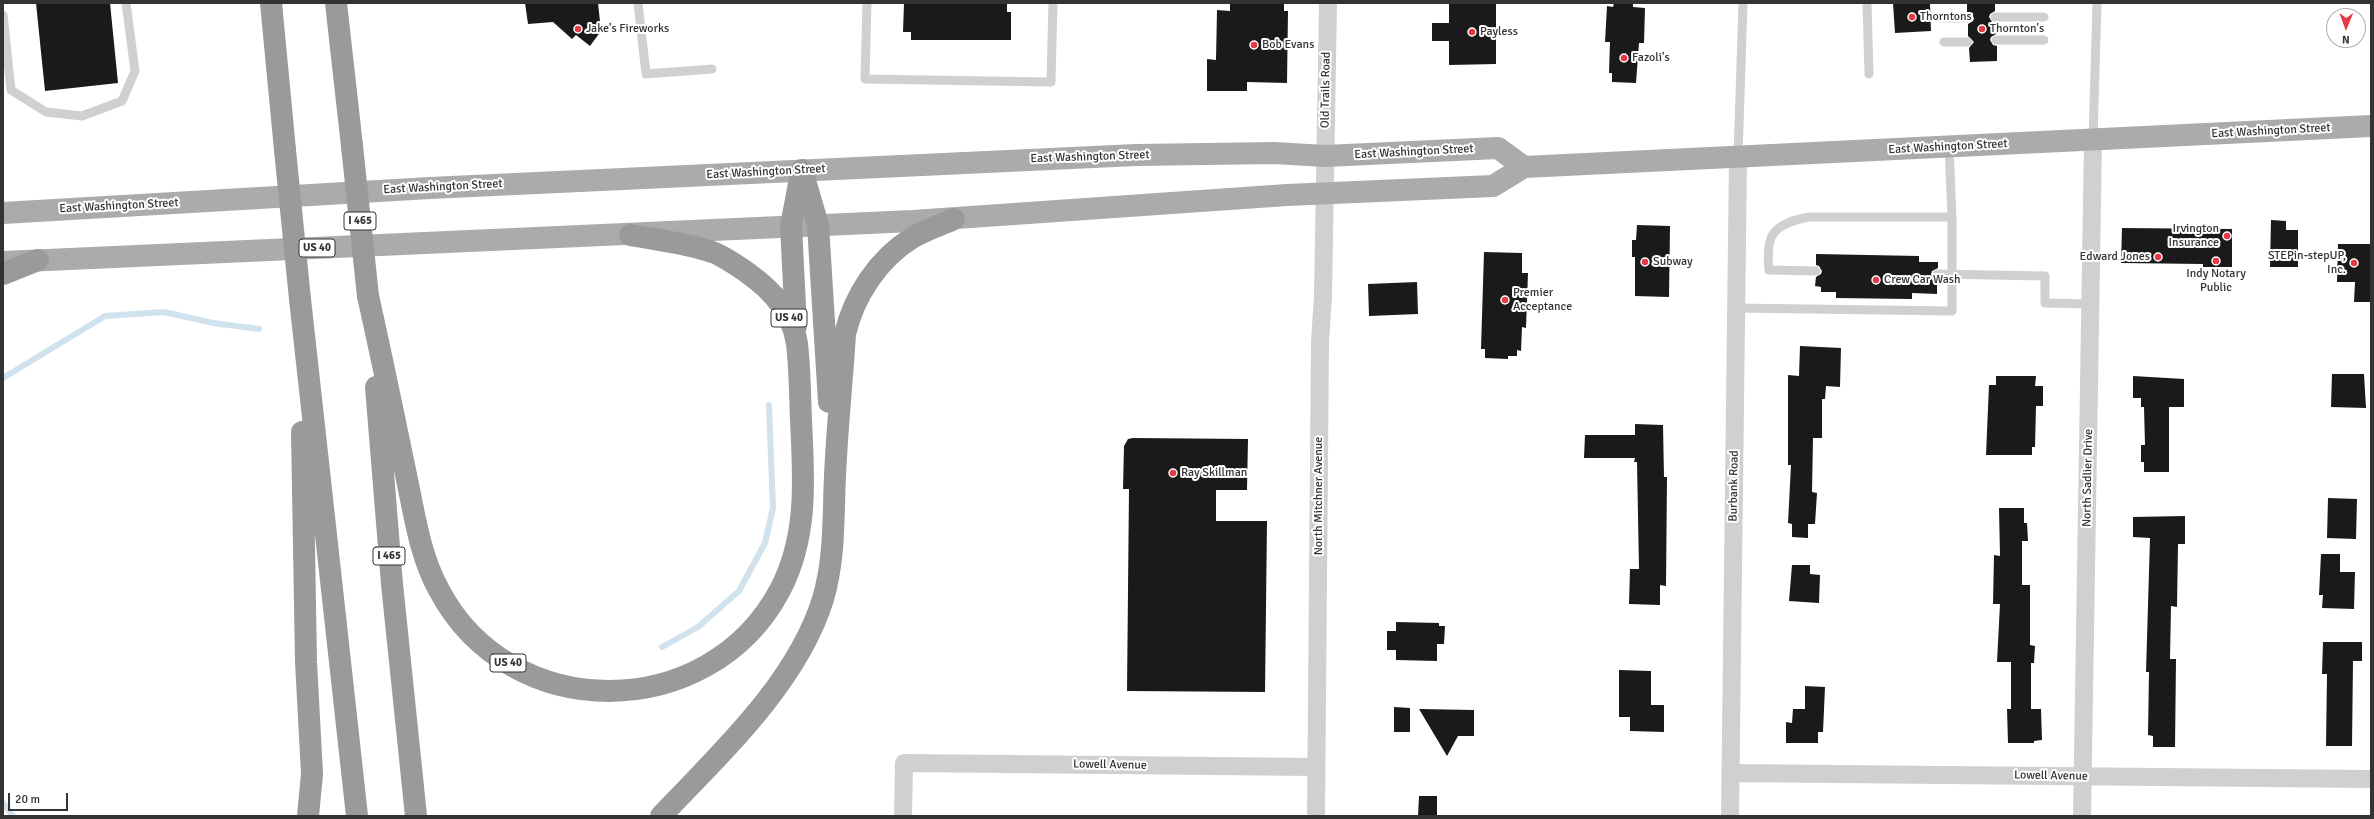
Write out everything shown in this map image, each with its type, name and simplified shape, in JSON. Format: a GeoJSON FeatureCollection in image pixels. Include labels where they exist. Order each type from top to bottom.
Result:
{"type":"FeatureCollection","features":[{"type":"Feature","properties":{"kind":"highway"},"geometry":{"type":"LineString","coordinates":[[271,3],[300,299],[357,816]]}},
{"type":"Feature","properties":{"kind":"highway","name":"I 465"},"geometry":{"type":"LineString","coordinates":[[336,3],[368,296],[392,584],[416,816]]}},
{"type":"Feature","properties":{"kind":"highway"},"geometry":{"type":"LineString","coordinates":[[802,170],[818,225],[835,477]]}},
{"type":"Feature","properties":{"kind":"highway"},"geometry":{"type":"LineString","coordinates":[[797,342],[791,226],[802,170]]}},
{"type":"Feature","properties":{"kind":"highway"},"geometry":{"type":"LineString","coordinates":[[661,816],[746,725],[782,678],[807,636],[823,600],[834,549],[835,477],[845,334],[857,302],[871,277],[886,258],[913,238],[954,219]]}},
{"type":"Feature","properties":{"kind":"highway","name":"US 40"},"geometry":{"type":"LineString","coordinates":[[368,296],[418,532],[427,562],[439,591],[457,617],[496,655],[520,670],[545,681],[581,690],[635,690],[681,679],[708,665],[735,646],[757,624],[772,603],[792,564],[802,520],[803,481],[797,342],[785,309],[767,288],[744,270],[714,252],[630,235]]}},
{"type":"Feature","properties":{"kind":"highway"},"geometry":{"type":"LineString","coordinates":[[3,274],[38,260]]}},
{"type":"Feature","properties":{"kind":"highway"},"geometry":{"type":"LineString","coordinates":[[300,299],[306,654],[312,774],[308,816]]}},
{"type":"Feature","properties":{"kind":"main road","name":"East Washington Street"},"geometry":{"type":"LineString","coordinates":[[3,213],[422,188],[1136,155],[1274,153],[1325,175],[1493,186],[1524,167],[2371,126]]}},
{"type":"Feature","properties":{"kind":"main road","name":"East Washington Street"},"geometry":{"type":"LineString","coordinates":[[3,262],[630,235],[954,219],[1325,175],[1498,148],[1524,167]]}},
{"type":"Feature","properties":{"kind":"street","name":"Old Trails Road"},"geometry":{"type":"LineString","coordinates":[[1325,175],[1328,3]]}},
{"type":"Feature","properties":{"kind":"street","name":"North Sadlier Drive"},"geometry":{"type":"LineString","coordinates":[[2082,816],[2093,140]]}},
{"type":"Feature","properties":{"kind":"street","name":"Burbank Road"},"geometry":{"type":"LineString","coordinates":[[1730,816],[1738,157]]}},
{"type":"Feature","properties":{"kind":"street","name":"North Mitchner Avenue"},"geometry":{"type":"LineString","coordinates":[[1316,816],[1320,342],[1325,175]]}},
{"type":"Feature","properties":{"kind":"street","name":"Lowell Avenue"},"geometry":{"type":"LineString","coordinates":[[903,816],[904,763],[1316,767]]}},
{"type":"Feature","properties":{"kind":"street","name":"Lowell Avenue"},"geometry":{"type":"LineString","coordinates":[[1730,773],[2371,780]]}},
{"type":"Feature","properties":{"kind":"lane"},"geometry":{"type":"LineString","coordinates":[[3,15],[11,90],[46,112],[82,116],[122,101],[135,72],[126,3]]}},
{"type":"Feature","properties":{"kind":"lane"},"geometry":{"type":"LineString","coordinates":[[638,3],[646,74],[712,69]]}},
{"type":"Feature","properties":{"kind":"lane"},"geometry":{"type":"LineString","coordinates":[[867,3],[866,79],[1051,82],[1052,3]]}},
{"type":"Feature","properties":{"kind":"lane"},"geometry":{"type":"LineString","coordinates":[[1738,157],[1743,3]]}},
{"type":"Feature","properties":{"kind":"lane"},"geometry":{"type":"LineString","coordinates":[[1867,3],[1869,74]]}},
{"type":"Feature","properties":{"kind":"lane"},"geometry":{"type":"LineString","coordinates":[[2093,140],[2097,3]]}},
{"type":"Feature","properties":{"kind":"lane"},"geometry":{"type":"LineString","coordinates":[[1995,17],[2044,17]]}},
{"type":"Feature","properties":{"kind":"lane"},"geometry":{"type":"LineString","coordinates":[[1942,18],[1968,18]]}},
{"type":"Feature","properties":{"kind":"lane"},"geometry":{"type":"LineString","coordinates":[[1996,40],[2044,40]]}},
{"type":"Feature","properties":{"kind":"lane"},"geometry":{"type":"LineString","coordinates":[[1944,42],[1968,42]]}},
{"type":"Feature","properties":{"kind":"lane"},"geometry":{"type":"LineString","coordinates":[[1736,308],[1952,311],[1952,217],[1949,147]]}},
{"type":"Feature","properties":{"kind":"lane"},"geometry":{"type":"LineString","coordinates":[[1816,271],[1769,270],[1767,252],[1773,233],[1788,221],[1809,217],[1952,217]]}},
{"type":"Feature","properties":{"kind":"lane"},"geometry":{"type":"LineString","coordinates":[[1937,274],[2045,276],[2044,303],[2091,304]]}},
{"type":"Feature","properties":{"kind":"building"},"geometry":{"type":"Polygon","coordinates":[[[36,3],[110,3],[118,83],[45,91],[36,3]]]}},
{"type":"Feature","properties":{"kind":"building","name":"Jake's Fireworks"},"geometry":{"type":"Polygon","coordinates":[[[525,3],[598,3],[601,31],[590,46],[576,35],[572,39],[553,22],[528,24],[525,3]]]}},
{"type":"Feature","properties":{"kind":"building"},"geometry":{"type":"Polygon","coordinates":[[[904,3],[1007,3],[1007,12],[1011,12],[1011,40],[911,40],[911,32],[903,32],[904,3]]]}},
{"type":"Feature","properties":{"kind":"building"},"geometry":{"type":"Polygon","coordinates":[[[1230,3],[1284,3],[1284,11],[1288,11],[1287,83],[1247,82],[1247,91],[1207,91],[1207,59],[1216,60],[1217,10],[1230,11],[1230,3]]]}},
{"type":"Feature","properties":{"kind":"building","name":"Payless"},"geometry":{"type":"Polygon","coordinates":[[[1449,3],[1496,3],[1496,64],[1449,65],[1449,41],[1432,41],[1432,23],[1449,23],[1449,3]]]}},
{"type":"Feature","properties":{"kind":"building","name":"Fazoli's"},"geometry":{"type":"Polygon","coordinates":[[[1614,3],[1633,3],[1633,7],[1645,8],[1644,43],[1639,43],[1636,83],[1612,82],[1612,73],[1609,73],[1610,42],[1605,42],[1607,6],[1613,7],[1614,3]]]}},
{"type":"Feature","properties":{"kind":"building","name":"Thorntons"},"geometry":{"type":"Polygon","coordinates":[[[1893,3],[1930,3],[1931,31],[1895,33],[1893,3]]]}},
{"type":"Feature","properties":{"kind":"building","name":"Thornton's"},"geometry":{"type":"Polygon","coordinates":[[[1967,3],[1995,3],[1995,11],[1990,14],[1989,17],[1992,22],[1996,23],[1996,34],[1991,37],[1990,40],[1993,45],[1997,46],[1997,61],[1970,62],[1969,48],[1974,42],[1968,36],[1968,24],[1973,21],[1974,18],[1971,13],[1967,12],[1967,3]]]}},
{"type":"Feature","properties":{"kind":"building"},"geometry":{"type":"Polygon","coordinates":[[[2271,220],[2286,221],[2286,230],[2298,230],[2298,267],[2270,267],[2271,220]]]}},
{"type":"Feature","properties":{"kind":"building"},"geometry":{"type":"Polygon","coordinates":[[[1637,225],[1670,226],[1669,297],[1635,296],[1635,257],[1632,257],[1632,240],[1636,240],[1637,225]]]}},
{"type":"Feature","properties":{"kind":"building"},"geometry":{"type":"Polygon","coordinates":[[[2122,228],[2232,229],[2232,267],[2203,267],[2203,264],[2121,263],[2122,228]]]}},
{"type":"Feature","properties":{"kind":"building","name":"STEPin-stepUP, Inc."},"geometry":{"type":"Polygon","coordinates":[[[2338,244],[2371,244],[2371,302],[2354,302],[2355,282],[2337,282],[2338,244]]]}},
{"type":"Feature","properties":{"kind":"building","name":"Premier Acceptance"},"geometry":{"type":"Polygon","coordinates":[[[1484,252],[1522,253],[1522,273],[1528,273],[1526,328],[1522,327],[1521,351],[1517,350],[1517,356],[1508,356],[1508,359],[1485,358],[1485,349],[1481,349],[1484,252]]]}},
{"type":"Feature","properties":{"kind":"building","name":"Crew Car Wash"},"geometry":{"type":"Polygon","coordinates":[[[1816,254],[1919,256],[1919,262],[1938,262],[1938,268],[1932,271],[1931,274],[1934,279],[1937,280],[1937,294],[1912,293],[1912,299],[1836,298],[1836,292],[1821,292],[1821,287],[1815,286],[1816,277],[1821,274],[1822,271],[1819,266],[1816,265],[1816,254]]]}},
{"type":"Feature","properties":{"kind":"building"},"geometry":{"type":"Polygon","coordinates":[[[1417,282],[1418,314],[1369,316],[1368,284],[1417,282]]]}},
{"type":"Feature","properties":{"kind":"building"},"geometry":{"type":"Polygon","coordinates":[[[1800,346],[1841,348],[1840,387],[1826,386],[1825,399],[1822,399],[1822,438],[1813,438],[1812,492],[1817,493],[1815,524],[1808,524],[1808,538],[1792,537],[1792,524],[1788,523],[1791,465],[1788,465],[1788,375],[1799,376],[1800,346]]]}},
{"type":"Feature","properties":{"kind":"building"},"geometry":{"type":"Polygon","coordinates":[[[2332,374],[2364,374],[2366,408],[2331,407],[2332,374]]]}},
{"type":"Feature","properties":{"kind":"building"},"geometry":{"type":"Polygon","coordinates":[[[1996,376],[2036,376],[2035,386],[2043,386],[2043,406],[2036,406],[2035,447],[2032,447],[2032,455],[1986,455],[1989,385],[1996,385],[1996,376]]]}},
{"type":"Feature","properties":{"kind":"building"},"geometry":{"type":"Polygon","coordinates":[[[2133,376],[2184,379],[2184,407],[2169,407],[2169,472],[2144,472],[2144,462],[2141,462],[2141,445],[2145,445],[2144,407],[2141,407],[2141,398],[2133,398],[2133,376]]]}},
{"type":"Feature","properties":{"kind":"building"},"geometry":{"type":"Polygon","coordinates":[[[1635,424],[1663,425],[1664,477],[1667,477],[1666,586],[1660,585],[1660,605],[1629,604],[1630,569],[1639,569],[1637,462],[1634,462],[1635,458],[1584,458],[1585,435],[1635,435],[1635,424]]]}},
{"type":"Feature","properties":{"kind":"building"},"geometry":{"type":"Polygon","coordinates":[[[1128,439],[1248,439],[1247,490],[1216,490],[1216,521],[1267,521],[1265,692],[1127,691],[1129,489],[1123,489],[1124,446],[1128,439]]]}},
{"type":"Feature","properties":{"kind":"building"},"geometry":{"type":"Polygon","coordinates":[[[2328,498],[2357,499],[2356,539],[2327,538],[2328,498]]]}},
{"type":"Feature","properties":{"kind":"building"},"geometry":{"type":"Polygon","coordinates":[[[1999,508],[2024,508],[2024,523],[2027,523],[2028,541],[2022,541],[2022,585],[2030,585],[2030,645],[2035,646],[2034,663],[2031,663],[2031,709],[2041,709],[2042,740],[2034,741],[2034,743],[2008,743],[2007,709],[2011,709],[2011,662],[1997,662],[2000,604],[1993,604],[1994,555],[2000,556],[1999,508]]]}},
{"type":"Feature","properties":{"kind":"building"},"geometry":{"type":"Polygon","coordinates":[[[2185,516],[2185,544],[2178,544],[2177,607],[2171,606],[2170,659],[2176,659],[2175,747],[2153,747],[2153,736],[2148,735],[2149,672],[2146,672],[2150,538],[2133,537],[2133,517],[2185,516]]]}},
{"type":"Feature","properties":{"kind":"building"},"geometry":{"type":"Polygon","coordinates":[[[2321,554],[2340,554],[2340,572],[2355,572],[2354,609],[2322,608],[2323,595],[2319,595],[2321,554]]]}},
{"type":"Feature","properties":{"kind":"building"},"geometry":{"type":"Polygon","coordinates":[[[1792,565],[1810,565],[1810,574],[1820,575],[1819,603],[1789,601],[1792,565]]]}},
{"type":"Feature","properties":{"kind":"building"},"geometry":{"type":"Polygon","coordinates":[[[1396,622],[1439,623],[1439,626],[1445,626],[1444,644],[1437,644],[1437,661],[1396,660],[1396,650],[1387,650],[1387,631],[1396,631],[1396,622]]]}},
{"type":"Feature","properties":{"kind":"building"},"geometry":{"type":"Polygon","coordinates":[[[2323,642],[2362,642],[2362,661],[2353,661],[2352,746],[2326,746],[2327,674],[2322,674],[2323,642]]]}},
{"type":"Feature","properties":{"kind":"building"},"geometry":{"type":"Polygon","coordinates":[[[1619,670],[1651,671],[1651,705],[1664,705],[1664,732],[1630,731],[1630,717],[1619,717],[1619,670]]]}},
{"type":"Feature","properties":{"kind":"building"},"geometry":{"type":"Polygon","coordinates":[[[1805,686],[1825,687],[1823,732],[1818,732],[1818,743],[1786,743],[1786,722],[1792,723],[1793,709],[1805,709],[1805,686]]]}},
{"type":"Feature","properties":{"kind":"building"},"geometry":{"type":"Polygon","coordinates":[[[1394,707],[1410,708],[1410,732],[1394,732],[1394,707]]]}},
{"type":"Feature","properties":{"kind":"building"},"geometry":{"type":"Polygon","coordinates":[[[1419,709],[1474,710],[1474,736],[1458,736],[1447,756],[1419,709]]]}},
{"type":"Feature","properties":{"kind":"building"},"geometry":{"type":"Polygon","coordinates":[[[1419,796],[1437,796],[1437,816],[1418,816],[1419,796]]]}},
{"type":"Feature","properties":{"kind":"waterway"},"geometry":{"type":"LineString","coordinates":[[3,378],[105,316],[164,312],[213,323],[259,329]]}},
{"type":"Feature","properties":{"kind":"waterway"},"geometry":{"type":"LineString","coordinates":[[662,647],[698,627],[739,591],[765,543],[773,508],[769,405]]}},
{"type":"Feature","properties":{"kind":"waterway"},"geometry":{"type":"LineString","coordinates":[[3,803],[13,816]]}},
{"type":"Feature","properties":{"kind":"place","name":"Thorntons"},"geometry":{"type":"Point","coordinates":[1912,17]}},
{"type":"Feature","properties":{"kind":"place","name":"Jake's Fireworks"},"geometry":{"type":"Point","coordinates":[578,29]}},
{"type":"Feature","properties":{"kind":"place","name":"Thornton's"},"geometry":{"type":"Point","coordinates":[1982,29]}},
{"type":"Feature","properties":{"kind":"place","name":"Payless"},"geometry":{"type":"Point","coordinates":[1472,32]}},
{"type":"Feature","properties":{"kind":"place","name":"Bob Evans"},"geometry":{"type":"Point","coordinates":[1254,45]}},
{"type":"Feature","properties":{"kind":"place","name":"Fazoli's"},"geometry":{"type":"Point","coordinates":[1624,58]}},
{"type":"Feature","properties":{"kind":"place","name":"Irvington Insurance"},"geometry":{"type":"Point","coordinates":[2227,236]}},
{"type":"Feature","properties":{"kind":"place","name":"Edward Jones"},"geometry":{"type":"Point","coordinates":[2158,257]}},
{"type":"Feature","properties":{"kind":"place","name":"Indy Notary Public"},"geometry":{"type":"Point","coordinates":[2216,261]}},
{"type":"Feature","properties":{"kind":"place","name":"Subway"},"geometry":{"type":"Point","coordinates":[1645,262]}},
{"type":"Feature","properties":{"kind":"place","name":"STEPin-stepUP, Inc."},"geometry":{"type":"Point","coordinates":[2354,263]}},
{"type":"Feature","properties":{"kind":"place","name":"Crew Car Wash"},"geometry":{"type":"Point","coordinates":[1876,280]}},
{"type":"Feature","properties":{"kind":"place","name":"Premier Acceptance"},"geometry":{"type":"Point","coordinates":[1505,300]}},
{"type":"Feature","properties":{"kind":"place","name":"Ray Skillman"},"geometry":{"type":"Point","coordinates":[1173,473]}}]}
